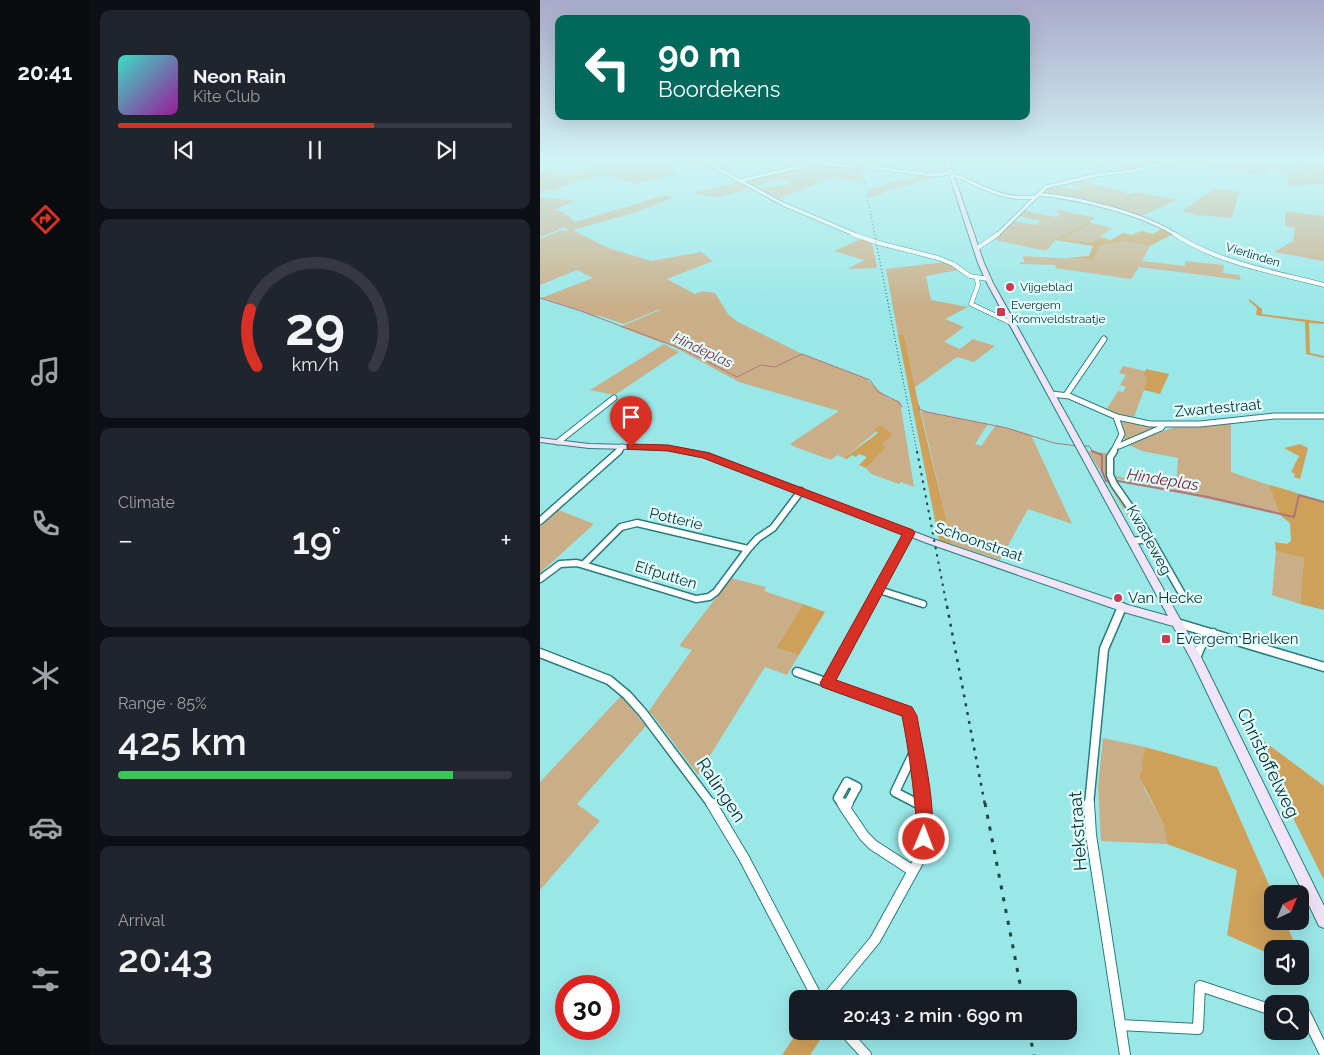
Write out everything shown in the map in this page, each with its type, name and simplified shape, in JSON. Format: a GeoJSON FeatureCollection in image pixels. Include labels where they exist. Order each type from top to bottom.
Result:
{"type":"FeatureCollection","features":[{"type":"Feature","properties":{"kind":"main road","name":"Kwadeweg"},"geometry":{"type":"LineString","coordinates":[[963,208],[976,249],[988,278],[1177,622]]}},
{"type":"Feature","properties":{"kind":"main road","name":"Schoonstraat"},"geometry":{"type":"LineString","coordinates":[[540,440],[622,447],[656,447],[693,452],[719,459],[909,533],[1122,607],[1177,622]]}},
{"type":"Feature","properties":{"kind":"main road","name":"Christoffelweg"},"geometry":{"type":"LineString","coordinates":[[1177,622],[1324,921]]}},
{"type":"Feature","properties":{"kind":"street"},"geometry":{"type":"LineString","coordinates":[[797,208],[873,242],[948,261],[968,276],[977,280],[988,278]]}},
{"type":"Feature","properties":{"kind":"street"},"geometry":{"type":"LineString","coordinates":[[976,249],[997,235],[1025,208]]}},
{"type":"Feature","properties":{"kind":"street","name":"Vierlinden"},"geometry":{"type":"LineString","coordinates":[[1110,208],[1162,226],[1188,243],[1240,263],[1324,285]]}},
{"type":"Feature","properties":{"kind":"street"},"geometry":{"type":"LineString","coordinates":[[977,280],[978,285],[971,304],[987,314],[1012,323]]}},
{"type":"Feature","properties":{"kind":"street"},"geometry":{"type":"LineString","coordinates":[[1066,395],[1104,339]]}},
{"type":"Feature","properties":{"kind":"street"},"geometry":{"type":"LineString","coordinates":[[1051,394],[1066,395],[1116,417],[1147,424],[1163,425]]}},
{"type":"Feature","properties":{"kind":"street"},"geometry":{"type":"LineString","coordinates":[[558,442],[614,398]]}},
{"type":"Feature","properties":{"kind":"street","name":"Zwartestraat"},"geometry":{"type":"LineString","coordinates":[[1119,446],[1161,428],[1163,425],[1286,415],[1324,416]]}},
{"type":"Feature","properties":{"kind":"street","name":"Kwadeweg"},"geometry":{"type":"LineString","coordinates":[[1116,417],[1123,432],[1119,446],[1110,457],[1110,475],[1114,484],[1133,510],[1185,599]]}},
{"type":"Feature","properties":{"kind":"street"},"geometry":{"type":"LineString","coordinates":[[540,521],[618,453],[622,447]]}},
{"type":"Feature","properties":{"kind":"street","name":"Elfputten"},"geometry":{"type":"LineString","coordinates":[[540,579],[563,562],[584,564],[696,599],[702,599],[716,592],[748,549],[758,538],[773,528],[801,491]]}},
{"type":"Feature","properties":{"kind":"street","name":"Potterie"},"geometry":{"type":"LineString","coordinates":[[584,564],[621,527],[637,523],[748,549]]}},
{"type":"Feature","properties":{"kind":"street"},"geometry":{"type":"LineString","coordinates":[[827,683],[909,533]]}},
{"type":"Feature","properties":{"kind":"street"},"geometry":{"type":"LineString","coordinates":[[1132,541],[1150,539]]}},
{"type":"Feature","properties":{"kind":"street"},"geometry":{"type":"LineString","coordinates":[[879,590],[923,604]]}},
{"type":"Feature","properties":{"kind":"street","name":"Hekstraat"},"geometry":{"type":"LineString","coordinates":[[1122,607],[1104,649],[1089,808],[1108,952],[1125,1055]]}},
{"type":"Feature","properties":{"kind":"street"},"geometry":{"type":"LineString","coordinates":[[1177,622],[1324,667]]}},
{"type":"Feature","properties":{"kind":"street"},"geometry":{"type":"LineString","coordinates":[[1196,658],[1201,646],[1212,633]]}},
{"type":"Feature","properties":{"kind":"street","name":"Ralingen"},"geometry":{"type":"LineString","coordinates":[[540,653],[609,680],[628,695],[643,713],[712,804],[744,858],[813,990]]}},
{"type":"Feature","properties":{"kind":"street"},"geometry":{"type":"LineString","coordinates":[[797,672],[907,711],[923,806],[925,828],[922,851],[913,872],[875,940],[833,990]]}},
{"type":"Feature","properties":{"kind":"street"},"geometry":{"type":"LineString","coordinates":[[915,751],[894,792],[923,806]]}},
{"type":"Feature","properties":{"kind":"street"},"geometry":{"type":"LineString","coordinates":[[845,808],[872,845],[913,872]]}},
{"type":"Feature","properties":{"kind":"street"},"geometry":{"type":"LineString","coordinates":[[1120,1025],[1198,1028],[1200,986],[1264,1007]]}},
{"type":"Feature","properties":{"kind":"street"},"geometry":{"type":"LineString","coordinates":[[1309,1021],[1324,1052]]}},
{"type":"Feature","properties":{"kind":"street"},"geometry":{"type":"LineString","coordinates":[[852,1040],[866,1055]]}},
{"type":"Feature","properties":{"kind":"shaded area"},"geometry":{"type":"Polygon","coordinates":[[[540,208],[558,208],[554,210],[563,212],[575,222],[621,208],[646,208],[573,230],[608,248],[651,261],[701,252],[713,261],[667,279],[695,294],[703,291],[715,293],[728,314],[736,321],[800,353],[865,378],[888,398],[900,402],[914,487],[871,474],[866,468],[887,447],[882,445],[890,434],[883,426],[844,458],[837,455],[831,460],[795,447],[790,444],[839,411],[739,382],[665,342],[663,343],[620,327],[660,309],[624,324],[541,298],[593,278],[577,270],[540,285],[540,239],[562,230],[569,232],[565,227],[540,237],[540,208]]]}},
{"type":"Feature","properties":{"kind":"shaded area"},"geometry":{"type":"Polygon","coordinates":[[[1112,208],[1159,208],[1139,217],[1112,208]]]}},
{"type":"Feature","properties":{"kind":"shaded area"},"geometry":{"type":"Polygon","coordinates":[[[1187,208],[1235,208],[1232,218],[1197,215],[1183,211],[1187,208]]]}},
{"type":"Feature","properties":{"kind":"shaded area"},"geometry":{"type":"Polygon","coordinates":[[[1058,210],[1096,218],[1056,240],[1046,251],[995,240],[1014,221],[1036,225],[1041,221],[1019,216],[1025,211],[1056,217],[1061,213],[1057,212],[1058,210]]]}},
{"type":"Feature","properties":{"kind":"shaded area"},"geometry":{"type":"Polygon","coordinates":[[[1285,211],[1324,216],[1324,261],[1274,252],[1293,241],[1295,228],[1285,226],[1285,211]]]}},
{"type":"Feature","properties":{"kind":"shaded area"},"geometry":{"type":"Polygon","coordinates":[[[1088,222],[1091,223],[1062,239],[1090,243],[1100,237],[1111,240],[1123,233],[1132,235],[1141,231],[1153,234],[1164,227],[1173,234],[1150,246],[1126,241],[1105,244],[1101,246],[1092,260],[1065,258],[1089,256],[1093,246],[1055,240],[1088,222]]]}},
{"type":"Feature","properties":{"kind":"shaded area"},"geometry":{"type":"Polygon","coordinates":[[[1091,223],[1113,228],[1090,243],[1061,239],[1091,223]]]}},
{"type":"Feature","properties":{"kind":"shaded area"},"geometry":{"type":"Polygon","coordinates":[[[862,239],[872,243],[877,268],[848,269],[864,260],[834,251],[862,239]]]}},
{"type":"Feature","properties":{"kind":"shaded area"},"geometry":{"type":"Polygon","coordinates":[[[1126,241],[1150,246],[1142,261],[1185,266],[1185,261],[1224,265],[1223,273],[1239,275],[1241,280],[1139,267],[1131,279],[1055,268],[1056,265],[1020,264],[1020,262],[1024,262],[1023,256],[1091,260],[1105,244],[1126,241]]]}},
{"type":"Feature","properties":{"kind":"shaded area"},"geometry":{"type":"Polygon","coordinates":[[[946,262],[958,270],[926,276],[931,300],[968,307],[945,319],[964,327],[944,342],[960,349],[973,339],[995,346],[974,362],[957,357],[914,388],[904,335],[898,335],[886,269],[946,262]]]}},
{"type":"Feature","properties":{"kind":"shaded area"},"geometry":{"type":"Polygon","coordinates":[[[1249,299],[1262,309],[1262,314],[1324,322],[1324,324],[1309,323],[1310,353],[1324,356],[1324,358],[1306,354],[1305,322],[1256,315],[1257,308],[1249,299]]]}},
{"type":"Feature","properties":{"kind":"shaded area"},"geometry":{"type":"Polygon","coordinates":[[[898,335],[904,335],[952,544],[939,540],[898,335]]]}},
{"type":"Feature","properties":{"kind":"shaded area"},"geometry":{"type":"Polygon","coordinates":[[[664,344],[679,352],[615,395],[590,390],[664,344]]]}},
{"type":"Feature","properties":{"kind":"shaded area"},"geometry":{"type":"Polygon","coordinates":[[[1123,366],[1145,371],[1143,376],[1147,377],[1133,420],[1106,410],[1118,391],[1123,392],[1126,387],[1120,385],[1126,375],[1119,373],[1123,366]]]}},
{"type":"Feature","properties":{"kind":"shaded area"},"geometry":{"type":"Polygon","coordinates":[[[1146,369],[1169,374],[1160,394],[1144,390],[1147,377],[1143,376],[1146,369]]]}},
{"type":"Feature","properties":{"kind":"shaded area"},"geometry":{"type":"Polygon","coordinates":[[[921,411],[988,424],[975,444],[981,446],[996,425],[1031,435],[1072,524],[1028,509],[1000,560],[952,544],[921,411]]]}},
{"type":"Feature","properties":{"kind":"shaded area"},"geometry":{"type":"Polygon","coordinates":[[[1124,421],[1156,428],[1124,443],[1125,432],[1122,423],[1124,421]]]}},
{"type":"Feature","properties":{"kind":"shaded area"},"geometry":{"type":"Polygon","coordinates":[[[1231,422],[1231,472],[1269,485],[1280,515],[1114,478],[1115,476],[1176,487],[1178,458],[1142,451],[1127,444],[1178,426],[1231,422]]]}},
{"type":"Feature","properties":{"kind":"shaded area"},"geometry":{"type":"Polygon","coordinates":[[[878,426],[883,426],[892,435],[882,444],[887,447],[866,468],[859,465],[867,457],[859,454],[856,457],[852,455],[847,459],[844,458],[878,433],[875,430],[878,426]]]}},
{"type":"Feature","properties":{"kind":"shaded area"},"geometry":{"type":"Polygon","coordinates":[[[1300,444],[1308,448],[1300,479],[1294,477],[1295,474],[1291,472],[1299,456],[1284,448],[1300,444]]]}},
{"type":"Feature","properties":{"kind":"shaded area"},"geometry":{"type":"Polygon","coordinates":[[[1088,451],[1106,453],[1108,457],[1107,471],[1137,522],[1132,523],[1088,451]]]}},
{"type":"Feature","properties":{"kind":"shaded area"},"geometry":{"type":"Polygon","coordinates":[[[1269,485],[1324,502],[1324,610],[1300,604],[1304,558],[1276,551],[1275,542],[1287,544],[1291,541],[1290,523],[1280,515],[1269,485]]]}},
{"type":"Feature","properties":{"kind":"shaded area"},"geometry":{"type":"Polygon","coordinates":[[[556,509],[594,524],[540,573],[540,524],[556,509]]]}},
{"type":"Feature","properties":{"kind":"shaded area"},"geometry":{"type":"Polygon","coordinates":[[[1276,551],[1304,558],[1300,604],[1272,595],[1276,551]]]}},
{"type":"Feature","properties":{"kind":"shaded area"},"geometry":{"type":"Polygon","coordinates":[[[731,578],[766,587],[764,591],[803,604],[776,648],[799,655],[787,675],[765,667],[698,775],[652,714],[648,712],[692,650],[679,646],[731,578]]]}},
{"type":"Feature","properties":{"kind":"shaded area"},"geometry":{"type":"Polygon","coordinates":[[[803,604],[825,612],[799,655],[776,648],[803,604]]]}},
{"type":"Feature","properties":{"kind":"shaded area"},"geometry":{"type":"Polygon","coordinates":[[[621,696],[646,726],[577,804],[600,821],[540,890],[540,782],[621,696]]]}},
{"type":"Feature","properties":{"kind":"shaded area"},"geometry":{"type":"Polygon","coordinates":[[[1249,730],[1324,786],[1324,880],[1249,730]]]}},
{"type":"Feature","properties":{"kind":"shaded area"},"geometry":{"type":"Polygon","coordinates":[[[1103,738],[1145,747],[1141,770],[1144,788],[1164,825],[1167,844],[1101,841],[1098,787],[1103,738]]]}},
{"type":"Feature","properties":{"kind":"shaded area"},"geometry":{"type":"Polygon","coordinates":[[[1145,747],[1217,767],[1269,885],[1264,885],[1264,930],[1289,930],[1293,940],[1264,940],[1264,951],[1227,935],[1237,870],[1167,844],[1164,825],[1140,778],[1145,747]]]}},
{"type":"Feature","properties":{"kind":"shaded area"},"geometry":{"type":"Polygon","coordinates":[[[792,1040],[820,1040],[810,1055],[782,1055],[792,1040]]]}},
{"type":"Feature","properties":{"kind":"waterway","name":"Hindeplas"},"geometry":{"type":"LineString","coordinates":[[540,298],[581,311],[687,351],[737,377],[761,365],[775,367],[802,354],[870,380],[878,392],[899,402],[902,407]]}},
{"type":"Feature","properties":{"kind":"waterway","name":"Hindeplas"},"geometry":{"type":"LineString","coordinates":[[919,406],[919,409],[927,412],[1007,428],[1054,443],[1077,446]]}},
{"type":"Feature","properties":{"kind":"waterway","name":"Hindeplas"},"geometry":{"type":"LineString","coordinates":[[1082,446],[1089,446],[1092,451]]}},
{"type":"Feature","properties":{"kind":"waterway","name":"Hindeplas"},"geometry":{"type":"LineString","coordinates":[[1092,451],[1102,455],[1102,471],[1106,481],[1118,481],[1208,497],[1294,517],[1299,495],[1324,502]]}},
{"type":"Feature","properties":{"kind":"railway"},"geometry":{"type":"LineString","coordinates":[[870,208],[917,452]]}},
{"type":"Feature","properties":{"kind":"railway"},"geometry":{"type":"LineString","coordinates":[[917,451],[947,607]]}},
{"type":"Feature","properties":{"kind":"railway"},"geometry":{"type":"LineString","coordinates":[[947,606],[985,805]]}},
{"type":"Feature","properties":{"kind":"railway"},"geometry":{"type":"LineString","coordinates":[[985,803],[1021,990]]}},
{"type":"Feature","properties":{"kind":"railway"},"geometry":{"type":"LineString","coordinates":[[1031,1040],[1034,1055]]}},
{"type":"Feature","properties":{"kind":"place","name":"Vijgeblad"},"geometry":{"type":"Point","coordinates":[1010,287]}},
{"type":"Feature","properties":{"kind":"place","name":"Evergem Kromveldstraatje"},"geometry":{"type":"Point","coordinates":[1001,312]}},
{"type":"Feature","properties":{"kind":"place","name":"Van Hecke"},"geometry":{"type":"Point","coordinates":[1118,598]}},
{"type":"Feature","properties":{"kind":"place","name":"Evergem Brielken"},"geometry":{"type":"Point","coordinates":[1166,639]}},
{"type":"Feature","properties":{"kind":"route"},"geometry":{"type":"LineString","coordinates":[[631,447],[668,448],[719,459],[909,533],[827,683],[907,711],[923,806],[924,839]]}}]}
